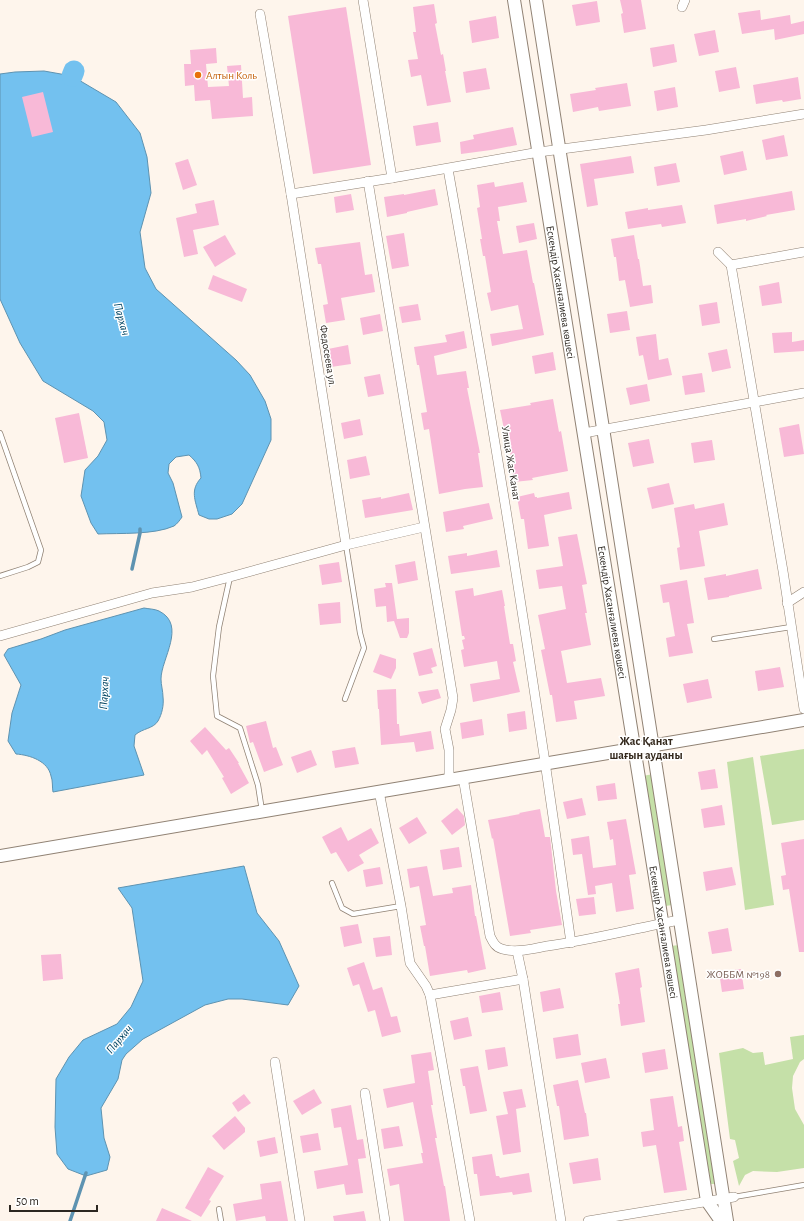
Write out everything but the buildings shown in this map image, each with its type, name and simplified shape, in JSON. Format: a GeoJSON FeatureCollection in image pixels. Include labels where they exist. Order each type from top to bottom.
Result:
{"type":"FeatureCollection","features":[{"type":"Feature","properties":{"kind":"street"},"geometry":{"type":"LineString","coordinates":[[363,0],[392,178]]}},
{"type":"Feature","properties":{"kind":"street","name":"Ескендір Хасанғалиева көшесі"},"geometry":{"type":"LineString","coordinates":[[514,0],[707,1201],[720,1221]]}},
{"type":"Feature","properties":{"kind":"street","name":"Ескендір Хасанғалиева көшесі"},"geometry":{"type":"LineString","coordinates":[[536,0],[680,920],[729,1198],[727,1221]]}},
{"type":"Feature","properties":{"kind":"street","name":"Федосеева ул."},"geometry":{"type":"LineString","coordinates":[[260,14],[291,194],[346,546]]}},
{"type":"Feature","properties":{"kind":"street"},"geometry":{"type":"LineString","coordinates":[[291,194],[448,169],[539,152],[706,130],[804,114]]}},
{"type":"Feature","properties":{"kind":"street","name":"Улица Жас Канат"},"geometry":{"type":"LineString","coordinates":[[448,169],[470,289],[546,763],[571,943]]}},
{"type":"Feature","properties":{"kind":"street"},"geometry":{"type":"LineString","coordinates":[[368,181],[453,698],[445,729],[449,750],[449,779]]}},
{"type":"Feature","properties":{"kind":"street"},"geometry":{"type":"LineString","coordinates":[[718,252],[731,265],[783,571],[791,627],[802,678],[804,709]]}},
{"type":"Feature","properties":{"kind":"street"},"geometry":{"type":"LineString","coordinates":[[731,265],[804,252]]}},
{"type":"Feature","properties":{"kind":"street"},"geometry":{"type":"LineString","coordinates":[[584,433],[804,393]]}},
{"type":"Feature","properties":{"kind":"street"},"geometry":{"type":"LineString","coordinates":[[0,636],[152,593],[192,587],[230,578],[346,546],[424,527]]}},
{"type":"Feature","properties":{"kind":"street"},"geometry":{"type":"LineString","coordinates":[[787,603],[804,592]]}},
{"type":"Feature","properties":{"kind":"street"},"geometry":{"type":"LineString","coordinates":[[0,856],[804,720]]}},
{"type":"Feature","properties":{"kind":"street"},"geometry":{"type":"LineString","coordinates":[[463,777],[490,936],[495,946],[501,949],[516,951],[571,943],[680,920]]}},
{"type":"Feature","properties":{"kind":"street"},"geometry":{"type":"LineString","coordinates":[[380,791],[410,963],[426,986],[430,996],[470,1221]]}},
{"type":"Feature","properties":{"kind":"street"},"geometry":{"type":"LineString","coordinates":[[516,951],[523,979],[561,1221]]}},
{"type":"Feature","properties":{"kind":"street"},"geometry":{"type":"LineString","coordinates":[[430,996],[523,979]]}},
{"type":"Feature","properties":{"kind":"street"},"geometry":{"type":"LineString","coordinates":[[275,1062],[300,1221]]}},
{"type":"Feature","properties":{"kind":"street"},"geometry":{"type":"LineString","coordinates":[[365,1093],[385,1221]]}},
{"type":"Feature","properties":{"kind":"street"},"geometry":{"type":"LineString","coordinates":[[588,1221],[729,1198]]}},
{"type":"Feature","properties":{"kind":"lane"},"geometry":{"type":"LineString","coordinates":[[0,433],[41,550],[38,562],[28,567],[0,576]]}},
{"type":"Feature","properties":{"kind":"lane"},"geometry":{"type":"LineString","coordinates":[[345,700],[364,648],[360,633],[346,546]]}},
{"type":"Feature","properties":{"kind":"lane"},"geometry":{"type":"LineString","coordinates":[[230,578],[218,627],[214,676],[217,716],[240,728],[258,784],[262,812]]}},
{"type":"Feature","properties":{"kind":"lane"},"geometry":{"type":"LineString","coordinates":[[714,639],[791,627]]}},
{"type":"Feature","properties":{"kind":"lane"},"geometry":{"type":"LineString","coordinates":[[332,883],[342,908],[353,914],[401,906]]}},
{"type":"Feature","properties":{"kind":"lane"},"geometry":{"type":"LineString","coordinates":[[729,1198],[804,1185]]}},
{"type":"Feature","properties":{"kind":"lane"},"geometry":{"type":"LineString","coordinates":[[219,1209],[221,1221]]}},
{"type":"Feature","properties":{"kind":"green space"},"geometry":{"type":"Polygon","coordinates":[[[804,749],[804,820],[772,825],[760,756],[804,749]]]}},
{"type":"Feature","properties":{"kind":"green space"},"geometry":{"type":"Polygon","coordinates":[[[753,757],[774,905],[745,910],[727,762],[753,757]]]}},
{"type":"Feature","properties":{"kind":"green space"},"geometry":{"type":"Polygon","coordinates":[[[653,774],[673,905],[665,906],[643,776],[653,774]]]}},
{"type":"Feature","properties":{"kind":"green space"},"geometry":{"type":"Polygon","coordinates":[[[680,945],[718,1184],[711,1184],[670,946],[680,945]]]}},
{"type":"Feature","properties":{"kind":"green space"},"geometry":{"type":"Polygon","coordinates":[[[804,1035],[804,1059],[800,1062],[793,1076],[792,1088],[795,1109],[804,1125],[804,1168],[777,1172],[753,1171],[745,1175],[739,1186],[733,1161],[739,1158],[735,1140],[730,1139],[719,1053],[743,1048],[753,1053],[763,1052],[765,1065],[793,1059],[790,1037],[804,1035]]]}},
{"type":"Feature","properties":{"kind":"water"},"geometry":{"type":"Polygon","coordinates":[[[44,71],[72,76],[116,102],[140,133],[147,157],[151,193],[140,232],[145,268],[156,289],[236,360],[250,375],[265,401],[271,419],[271,440],[242,504],[232,514],[217,519],[209,519],[199,515],[194,491],[201,478],[201,474],[198,465],[189,455],[176,457],[169,464],[168,473],[173,483],[182,517],[174,526],[157,531],[98,534],[91,523],[81,496],[85,470],[98,456],[107,440],[104,422],[93,411],[43,381],[20,343],[0,299],[0,74],[44,71]]]}},
{"type":"Feature","properties":{"kind":"water"},"geometry":{"type":"Polygon","coordinates":[[[144,608],[157,610],[167,617],[171,625],[172,633],[162,671],[161,679],[163,703],[161,715],[156,724],[135,735],[134,746],[144,775],[53,792],[52,778],[46,766],[32,757],[16,754],[8,741],[12,713],[21,685],[4,655],[8,649],[65,630],[144,608]]]}},
{"type":"Feature","properties":{"kind":"water"},"geometry":{"type":"Polygon","coordinates":[[[244,866],[257,913],[279,941],[299,986],[288,1005],[242,999],[228,999],[205,1005],[143,1039],[126,1054],[122,1060],[118,1079],[101,1108],[104,1138],[110,1157],[107,1170],[86,1176],[68,1169],[57,1154],[55,1127],[56,1079],[69,1057],[83,1040],[117,1024],[131,1007],[143,981],[132,908],[118,888],[244,866]]]}},
{"type":"Feature","properties":{"kind":"waterway","name":"Пархач"},"geometry":{"type":"LineString","coordinates":[[72,76],[74,71]]}},
{"type":"Feature","properties":{"kind":"waterway","name":"Пархач"},"geometry":{"type":"LineString","coordinates":[[132,569],[140,529]]}},
{"type":"Feature","properties":{"kind":"waterway","name":"Пархач"},"geometry":{"type":"LineString","coordinates":[[70,1221],[86,1173]]}},
{"type":"Feature","properties":{"kind":"place","name":"Алтын Коль"},"geometry":{"type":"Point","coordinates":[198,75]}},
{"type":"Feature","properties":{"kind":"place","name":"ЖОББМ №198"},"geometry":{"type":"Point","coordinates":[778,974]}},
{"type":"Feature","properties":{"kind":"district","name":"Жас Қанат шағын ауданы"},"geometry":{"type":"Point","coordinates":[646,748]}}]}
